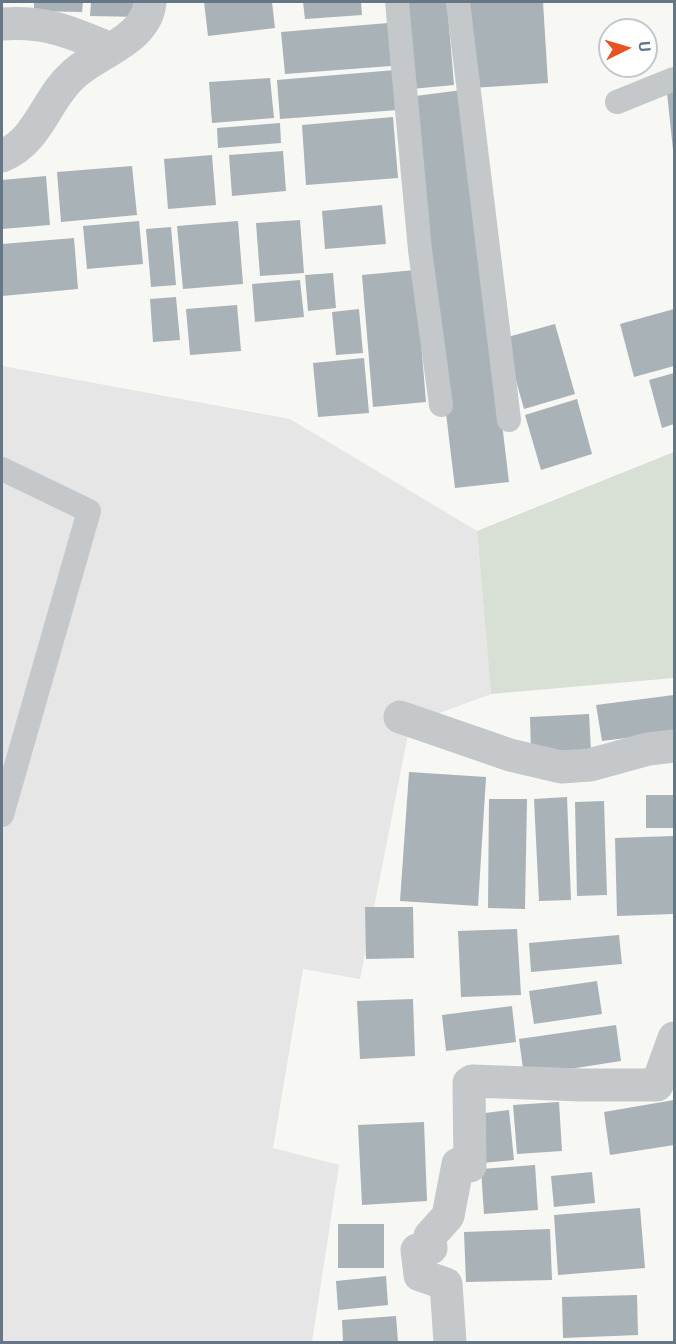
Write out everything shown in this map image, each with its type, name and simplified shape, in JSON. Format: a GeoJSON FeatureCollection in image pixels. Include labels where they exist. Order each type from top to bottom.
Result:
{"type":"FeatureCollection","features":[{"type":"Feature","properties":{"kind":"street"},"geometry":{"type":"LineString","coordinates":[[2,156],[29,138],[49,104],[71,76],[90,60],[111,49],[136,31],[145,19],[150,2]]}},
{"type":"Feature","properties":{"kind":"street"},"geometry":{"type":"LineString","coordinates":[[2,24],[31,22],[61,28],[111,49]]}},
{"type":"Feature","properties":{"kind":"street"},"geometry":{"type":"LineString","coordinates":[[400,717],[510,755],[561,767],[590,765],[648,749],[675,746]]}},
{"type":"Feature","properties":{"kind":"street"},"geometry":{"type":"LineString","coordinates":[[450,1342],[446,1284],[420,1275],[417,1250],[431,1248],[430,1236],[448,1216],[458,1164],[470,1166],[469,1083],[472,1081],[657,1085],[675,1038]]}},
{"type":"Feature","properties":{"kind":"lane"},"geometry":{"type":"LineString","coordinates":[[397,2],[420,250],[441,405]]}},
{"type":"Feature","properties":{"kind":"lane"},"geometry":{"type":"LineString","coordinates":[[458,2],[509,420]]}},
{"type":"Feature","properties":{"kind":"lane"},"geometry":{"type":"LineString","coordinates":[[617,102],[675,79]]}},
{"type":"Feature","properties":{"kind":"lane"},"geometry":{"type":"LineString","coordinates":[[2,470],[89,511],[2,815]]}},
{"type":"Feature","properties":{"kind":"shaded area"},"geometry":{"type":"Polygon","coordinates":[[[2,366],[290,419],[477,531],[491,694],[410,724],[360,979],[303,969],[273,1148],[339,1165],[312,1342],[2,1342],[2,366]]]}},
{"type":"Feature","properties":{"kind":"shaded area"},"geometry":{"type":"Polygon","coordinates":[[[674,452],[674,678],[491,694],[477,531],[674,452]]]}},
{"type":"Feature","properties":{"kind":"building"},"geometry":{"type":"Polygon","coordinates":[[[34,2],[83,2],[82,12],[34,11],[34,2]]]}},
{"type":"Feature","properties":{"kind":"building"},"geometry":{"type":"Polygon","coordinates":[[[91,2],[142,2],[142,17],[90,16],[91,2]]]}},
{"type":"Feature","properties":{"kind":"building"},"geometry":{"type":"Polygon","coordinates":[[[204,2],[272,2],[275,28],[208,36],[204,2]]]}},
{"type":"Feature","properties":{"kind":"building"},"geometry":{"type":"Polygon","coordinates":[[[303,2],[361,2],[362,15],[305,19],[303,2]]]}},
{"type":"Feature","properties":{"kind":"building"},"geometry":{"type":"Polygon","coordinates":[[[404,2],[447,2],[454,85],[411,89],[404,2]]]}},
{"type":"Feature","properties":{"kind":"building"},"geometry":{"type":"Polygon","coordinates":[[[466,2],[543,2],[548,83],[472,88],[466,2]]]}},
{"type":"Feature","properties":{"kind":"building"},"geometry":{"type":"Polygon","coordinates":[[[388,23],[391,66],[285,74],[281,32],[388,23]]]}},
{"type":"Feature","properties":{"kind":"building"},"geometry":{"type":"Polygon","coordinates":[[[395,70],[398,110],[280,119],[277,80],[395,70]]]}},
{"type":"Feature","properties":{"kind":"building"},"geometry":{"type":"Polygon","coordinates":[[[270,78],[274,118],[212,123],[209,82],[270,78]]]}},
{"type":"Feature","properties":{"kind":"building"},"geometry":{"type":"Polygon","coordinates":[[[462,90],[509,482],[455,488],[408,97],[462,90]]]}},
{"type":"Feature","properties":{"kind":"building"},"geometry":{"type":"Polygon","coordinates":[[[674,92],[674,150],[673,150],[667,93],[674,92]]]}},
{"type":"Feature","properties":{"kind":"building"},"geometry":{"type":"Polygon","coordinates":[[[393,117],[398,178],[306,185],[302,125],[393,117]]]}},
{"type":"Feature","properties":{"kind":"building"},"geometry":{"type":"Polygon","coordinates":[[[280,123],[281,143],[218,148],[217,128],[280,123]]]}},
{"type":"Feature","properties":{"kind":"building"},"geometry":{"type":"Polygon","coordinates":[[[283,151],[286,191],[232,196],[229,155],[283,151]]]}},
{"type":"Feature","properties":{"kind":"building"},"geometry":{"type":"Polygon","coordinates":[[[212,155],[216,205],[168,209],[164,159],[212,155]]]}},
{"type":"Feature","properties":{"kind":"building"},"geometry":{"type":"Polygon","coordinates":[[[132,166],[137,215],[61,222],[57,172],[132,166]]]}},
{"type":"Feature","properties":{"kind":"building"},"geometry":{"type":"Polygon","coordinates":[[[46,176],[50,225],[2,229],[2,180],[46,176]]]}},
{"type":"Feature","properties":{"kind":"building"},"geometry":{"type":"Polygon","coordinates":[[[382,205],[386,244],[325,249],[322,211],[382,205]]]}},
{"type":"Feature","properties":{"kind":"building"},"geometry":{"type":"Polygon","coordinates":[[[300,220],[304,273],[260,276],[256,223],[300,220]]]}},
{"type":"Feature","properties":{"kind":"building"},"geometry":{"type":"Polygon","coordinates":[[[139,221],[143,264],[87,269],[83,226],[139,221]]]}},
{"type":"Feature","properties":{"kind":"building"},"geometry":{"type":"Polygon","coordinates":[[[238,221],[243,284],[183,289],[177,226],[238,221]]]}},
{"type":"Feature","properties":{"kind":"building"},"geometry":{"type":"Polygon","coordinates":[[[171,227],[176,285],[151,287],[146,229],[171,227]]]}},
{"type":"Feature","properties":{"kind":"building"},"geometry":{"type":"Polygon","coordinates":[[[74,238],[78,289],[2,296],[2,244],[74,238]]]}},
{"type":"Feature","properties":{"kind":"building"},"geometry":{"type":"Polygon","coordinates":[[[415,270],[426,402],[373,407],[362,275],[415,270]]]}},
{"type":"Feature","properties":{"kind":"building"},"geometry":{"type":"Polygon","coordinates":[[[333,273],[336,308],[308,311],[305,275],[333,273]]]}},
{"type":"Feature","properties":{"kind":"building"},"geometry":{"type":"Polygon","coordinates":[[[300,280],[304,317],[255,322],[252,284],[300,280]]]}},
{"type":"Feature","properties":{"kind":"building"},"geometry":{"type":"Polygon","coordinates":[[[176,297],[180,340],[153,342],[150,299],[176,297]]]}},
{"type":"Feature","properties":{"kind":"building"},"geometry":{"type":"Polygon","coordinates":[[[237,305],[241,351],[190,355],[186,309],[237,305]]]}},
{"type":"Feature","properties":{"kind":"building"},"geometry":{"type":"Polygon","coordinates":[[[359,309],[363,353],[336,355],[332,312],[359,309]]]}},
{"type":"Feature","properties":{"kind":"building"},"geometry":{"type":"Polygon","coordinates":[[[674,309],[674,366],[634,377],[620,324],[674,309]]]}},
{"type":"Feature","properties":{"kind":"building"},"geometry":{"type":"Polygon","coordinates":[[[555,324],[575,394],[524,409],[504,338],[555,324]]]}},
{"type":"Feature","properties":{"kind":"building"},"geometry":{"type":"Polygon","coordinates":[[[364,358],[369,413],[318,417],[313,363],[364,358]]]}},
{"type":"Feature","properties":{"kind":"building"},"geometry":{"type":"Polygon","coordinates":[[[674,373],[674,424],[662,428],[649,380],[674,373]]]}},
{"type":"Feature","properties":{"kind":"building"},"geometry":{"type":"Polygon","coordinates":[[[577,399],[592,454],[541,470],[525,415],[577,399]]]}},
{"type":"Feature","properties":{"kind":"building"},"geometry":{"type":"Polygon","coordinates":[[[674,695],[674,732],[602,741],[596,705],[674,695]]]}},
{"type":"Feature","properties":{"kind":"building"},"geometry":{"type":"Polygon","coordinates":[[[589,714],[591,750],[531,753],[530,717],[589,714]]]}},
{"type":"Feature","properties":{"kind":"building"},"geometry":{"type":"Polygon","coordinates":[[[409,772],[486,777],[478,906],[400,901],[409,772]]]}},
{"type":"Feature","properties":{"kind":"building"},"geometry":{"type":"Polygon","coordinates":[[[646,795],[674,795],[674,828],[646,828],[646,795]]]}},
{"type":"Feature","properties":{"kind":"building"},"geometry":{"type":"Polygon","coordinates":[[[567,797],[571,900],[539,901],[534,799],[567,797]]]}},
{"type":"Feature","properties":{"kind":"building"},"geometry":{"type":"Polygon","coordinates":[[[489,799],[527,799],[525,909],[488,908],[489,799]]]}},
{"type":"Feature","properties":{"kind":"building"},"geometry":{"type":"Polygon","coordinates":[[[604,801],[607,895],[577,896],[575,802],[604,801]]]}},
{"type":"Feature","properties":{"kind":"building"},"geometry":{"type":"Polygon","coordinates":[[[674,836],[674,914],[617,916],[615,838],[674,836]]]}},
{"type":"Feature","properties":{"kind":"building"},"geometry":{"type":"Polygon","coordinates":[[[365,907],[413,907],[414,958],[366,959],[365,907]]]}},
{"type":"Feature","properties":{"kind":"building"},"geometry":{"type":"Polygon","coordinates":[[[517,929],[521,995],[461,997],[458,931],[517,929]]]}},
{"type":"Feature","properties":{"kind":"building"},"geometry":{"type":"Polygon","coordinates":[[[619,935],[622,964],[531,972],[529,943],[619,935]]]}},
{"type":"Feature","properties":{"kind":"building"},"geometry":{"type":"Polygon","coordinates":[[[597,981],[602,1014],[534,1024],[529,991],[597,981]]]}},
{"type":"Feature","properties":{"kind":"building"},"geometry":{"type":"Polygon","coordinates":[[[413,999],[415,1056],[360,1059],[357,1001],[413,999]]]}},
{"type":"Feature","properties":{"kind":"building"},"geometry":{"type":"Polygon","coordinates":[[[512,1006],[516,1042],[446,1051],[442,1015],[512,1006]]]}},
{"type":"Feature","properties":{"kind":"building"},"geometry":{"type":"Polygon","coordinates":[[[616,1025],[621,1061],[524,1076],[519,1039],[616,1025]]]}},
{"type":"Feature","properties":{"kind":"building"},"geometry":{"type":"Polygon","coordinates":[[[674,1100],[674,1145],[610,1155],[604,1112],[674,1100]]]}},
{"type":"Feature","properties":{"kind":"building"},"geometry":{"type":"Polygon","coordinates":[[[559,1102],[562,1151],[517,1154],[513,1105],[559,1102]]]}},
{"type":"Feature","properties":{"kind":"building"},"geometry":{"type":"Polygon","coordinates":[[[509,1110],[514,1160],[482,1163],[477,1114],[509,1110]]]}},
{"type":"Feature","properties":{"kind":"building"},"geometry":{"type":"Polygon","coordinates":[[[424,1122],[427,1201],[362,1205],[358,1125],[424,1122]]]}},
{"type":"Feature","properties":{"kind":"building"},"geometry":{"type":"Polygon","coordinates":[[[535,1165],[538,1210],[484,1214],[481,1169],[535,1165]]]}},
{"type":"Feature","properties":{"kind":"building"},"geometry":{"type":"Polygon","coordinates":[[[592,1172],[595,1203],[554,1207],[551,1176],[592,1172]]]}},
{"type":"Feature","properties":{"kind":"building"},"geometry":{"type":"Polygon","coordinates":[[[640,1208],[645,1268],[558,1275],[554,1215],[640,1208]]]}},
{"type":"Feature","properties":{"kind":"building"},"geometry":{"type":"Polygon","coordinates":[[[338,1224],[384,1224],[384,1268],[338,1268],[338,1224]]]}},
{"type":"Feature","properties":{"kind":"building"},"geometry":{"type":"Polygon","coordinates":[[[550,1229],[552,1280],[466,1282],[464,1232],[550,1229]]]}},
{"type":"Feature","properties":{"kind":"building"},"geometry":{"type":"Polygon","coordinates":[[[386,1276],[388,1305],[338,1310],[336,1281],[386,1276]]]}},
{"type":"Feature","properties":{"kind":"building"},"geometry":{"type":"Polygon","coordinates":[[[637,1295],[638,1335],[563,1338],[562,1297],[637,1295]]]}},
{"type":"Feature","properties":{"kind":"building"},"geometry":{"type":"Polygon","coordinates":[[[396,1316],[398,1342],[343,1342],[342,1320],[396,1316]]]}}]}
